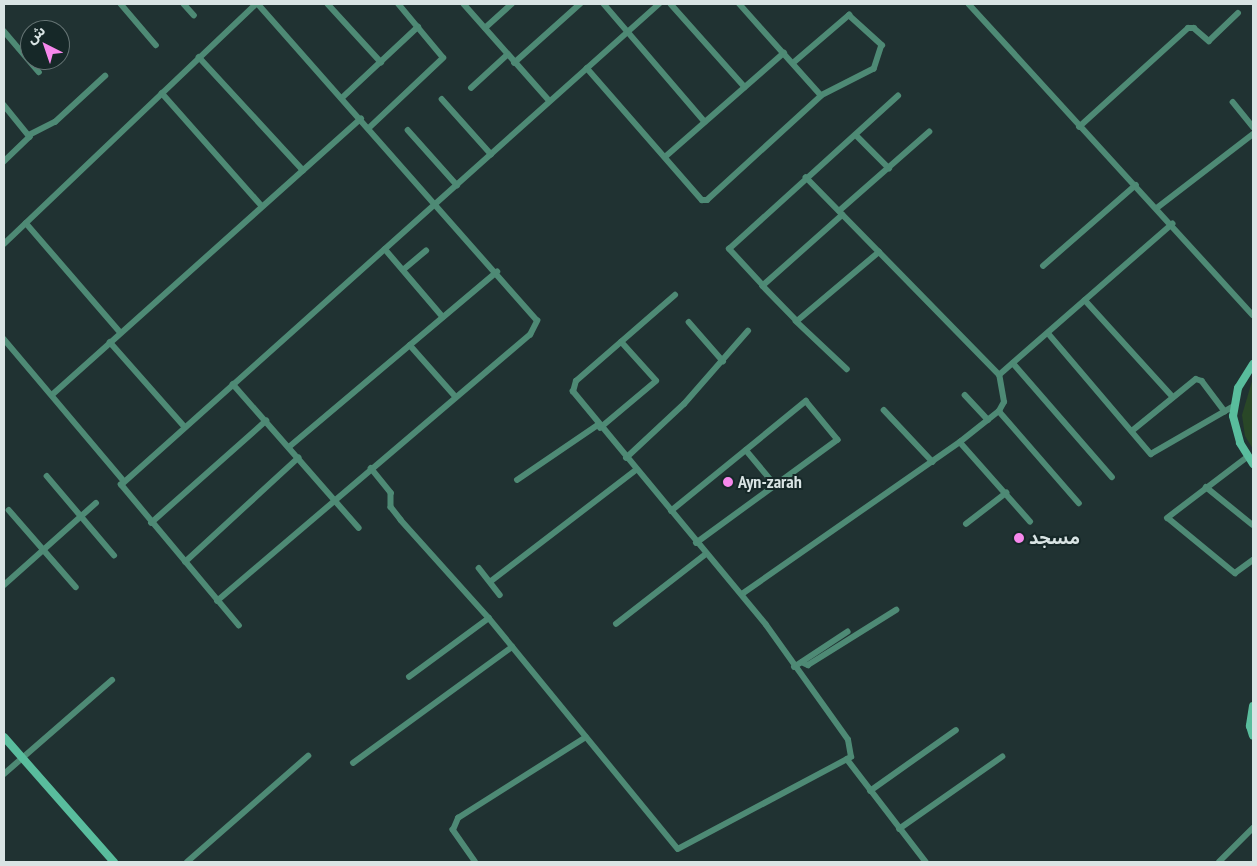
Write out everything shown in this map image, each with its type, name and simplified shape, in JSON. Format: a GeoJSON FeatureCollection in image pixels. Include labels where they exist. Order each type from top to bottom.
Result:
{"type":"FeatureCollection","features":[{"type":"Feature","properties":{"kind":"main road"},"geometry":{"type":"LineString","coordinates":[[1253,364],[1238,388],[1234,406],[1234,425],[1253,464]]}},
{"type":"Feature","properties":{"kind":"main road"},"geometry":{"type":"LineString","coordinates":[[1253,706],[1250,726],[1253,736]]}},
{"type":"Feature","properties":{"kind":"main road"},"geometry":{"type":"LineString","coordinates":[[4,736],[114,862]]}},
{"type":"Feature","properties":{"kind":"street"},"geometry":{"type":"LineString","coordinates":[[121,4],[156,45]]}},
{"type":"Feature","properties":{"kind":"street"},"geometry":{"type":"LineString","coordinates":[[184,4],[194,15]]}},
{"type":"Feature","properties":{"kind":"street"},"geometry":{"type":"LineString","coordinates":[[4,244],[257,4],[534,315],[536,326],[456,397],[334,499],[217,601]]}},
{"type":"Feature","properties":{"kind":"street"},"geometry":{"type":"LineString","coordinates":[[328,4],[381,62]]}},
{"type":"Feature","properties":{"kind":"street"},"geometry":{"type":"LineString","coordinates":[[369,128],[442,62],[441,54],[398,4]]}},
{"type":"Feature","properties":{"kind":"street"},"geometry":{"type":"LineString","coordinates":[[464,4],[514,63],[549,100]]}},
{"type":"Feature","properties":{"kind":"street"},"geometry":{"type":"LineString","coordinates":[[485,28],[512,4]]}},
{"type":"Feature","properties":{"kind":"street"},"geometry":{"type":"LineString","coordinates":[[514,63],[580,4]]}},
{"type":"Feature","properties":{"kind":"street"},"geometry":{"type":"LineString","coordinates":[[604,4],[705,122]]}},
{"type":"Feature","properties":{"kind":"street"},"geometry":{"type":"LineString","coordinates":[[239,626],[121,489],[124,481],[436,204],[549,100],[659,4]]}},
{"type":"Feature","properties":{"kind":"street"},"geometry":{"type":"LineString","coordinates":[[671,4],[744,87]]}},
{"type":"Feature","properties":{"kind":"street"},"geometry":{"type":"LineString","coordinates":[[739,4],[821,96]]}},
{"type":"Feature","properties":{"kind":"street"},"geometry":{"type":"LineString","coordinates":[[969,4],[1079,127],[1136,185],[1253,315]]}},
{"type":"Feature","properties":{"kind":"street"},"geometry":{"type":"LineString","coordinates":[[1079,127],[1188,28],[1194,28],[1209,41],[1238,13]]}},
{"type":"Feature","properties":{"kind":"street"},"geometry":{"type":"LineString","coordinates":[[587,68],[665,157],[707,200],[821,96],[874,69],[882,46],[849,15],[793,63]]}},
{"type":"Feature","properties":{"kind":"street"},"geometry":{"type":"LineString","coordinates":[[342,98],[418,27]]}},
{"type":"Feature","properties":{"kind":"street"},"geometry":{"type":"LineString","coordinates":[[4,31],[40,72]]}},
{"type":"Feature","properties":{"kind":"street"},"geometry":{"type":"LineString","coordinates":[[665,157],[784,53]]}},
{"type":"Feature","properties":{"kind":"street"},"geometry":{"type":"LineString","coordinates":[[471,88],[507,54]]}},
{"type":"Feature","properties":{"kind":"street"},"geometry":{"type":"LineString","coordinates":[[199,57],[303,170]]}},
{"type":"Feature","properties":{"kind":"street"},"geometry":{"type":"LineString","coordinates":[[4,162],[27,142],[29,135],[55,122],[105,76]]}},
{"type":"Feature","properties":{"kind":"street"},"geometry":{"type":"LineString","coordinates":[[162,93],[262,206]]}},
{"type":"Feature","properties":{"kind":"street"},"geometry":{"type":"LineString","coordinates":[[847,369],[796,321],[730,251],[729,245],[898,96]]}},
{"type":"Feature","properties":{"kind":"street"},"geometry":{"type":"LineString","coordinates":[[442,99],[491,154]]}},
{"type":"Feature","properties":{"kind":"street"},"geometry":{"type":"LineString","coordinates":[[1233,102],[1253,127]]}},
{"type":"Feature","properties":{"kind":"street"},"geometry":{"type":"LineString","coordinates":[[4,105],[29,135]]}},
{"type":"Feature","properties":{"kind":"street"},"geometry":{"type":"LineString","coordinates":[[53,394],[120,332],[361,119]]}},
{"type":"Feature","properties":{"kind":"street"},"geometry":{"type":"LineString","coordinates":[[408,130],[457,185]]}},
{"type":"Feature","properties":{"kind":"street"},"geometry":{"type":"LineString","coordinates":[[763,286],[929,132]]}},
{"type":"Feature","properties":{"kind":"street"},"geometry":{"type":"LineString","coordinates":[[1157,208],[1253,134]]}},
{"type":"Feature","properties":{"kind":"street"},"geometry":{"type":"LineString","coordinates":[[856,135],[889,168]]}},
{"type":"Feature","properties":{"kind":"street"},"geometry":{"type":"LineString","coordinates":[[742,594],[934,462],[999,411],[1004,402],[999,375],[806,178]]}},
{"type":"Feature","properties":{"kind":"street"},"geometry":{"type":"LineString","coordinates":[[1043,266],[1136,185]]}},
{"type":"Feature","properties":{"kind":"street"},"geometry":{"type":"LineString","coordinates":[[26,223],[120,332]]}},
{"type":"Feature","properties":{"kind":"street"},"geometry":{"type":"LineString","coordinates":[[999,375],[1172,224]]}},
{"type":"Feature","properties":{"kind":"street"},"geometry":{"type":"LineString","coordinates":[[385,249],[443,317]]}},
{"type":"Feature","properties":{"kind":"street"},"geometry":{"type":"LineString","coordinates":[[403,270],[426,251]]}},
{"type":"Feature","properties":{"kind":"street"},"geometry":{"type":"LineString","coordinates":[[796,321],[879,252]]}},
{"type":"Feature","properties":{"kind":"street"},"geometry":{"type":"LineString","coordinates":[[288,447],[496,272]]}},
{"type":"Feature","properties":{"kind":"street"},"geometry":{"type":"LineString","coordinates":[[371,468],[391,493],[391,508],[489,618],[678,849],[847,759],[853,754],[851,746],[742,594],[599,426],[571,388],[675,295]]}},
{"type":"Feature","properties":{"kind":"street"},"geometry":{"type":"LineString","coordinates":[[1085,300],[1173,397]]}},
{"type":"Feature","properties":{"kind":"street"},"geometry":{"type":"LineString","coordinates":[[689,322],[723,361]]}},
{"type":"Feature","properties":{"kind":"street"},"geometry":{"type":"LineString","coordinates":[[626,458],[684,404],[748,331]]}},
{"type":"Feature","properties":{"kind":"street"},"geometry":{"type":"LineString","coordinates":[[1048,332],[1148,452],[1155,453],[1234,406]]}},
{"type":"Feature","properties":{"kind":"street"},"geometry":{"type":"LineString","coordinates":[[4,340],[53,394],[124,481]]}},
{"type":"Feature","properties":{"kind":"street"},"geometry":{"type":"LineString","coordinates":[[110,342],[185,427]]}},
{"type":"Feature","properties":{"kind":"street"},"geometry":{"type":"LineString","coordinates":[[517,480],[599,426],[656,381],[621,342]]}},
{"type":"Feature","properties":{"kind":"street"},"geometry":{"type":"LineString","coordinates":[[410,345],[456,397]]}},
{"type":"Feature","properties":{"kind":"street"},"geometry":{"type":"LineString","coordinates":[[1013,363],[1112,477]]}},
{"type":"Feature","properties":{"kind":"street"},"geometry":{"type":"LineString","coordinates":[[1132,431],[1198,378],[1225,411]]}},
{"type":"Feature","properties":{"kind":"street"},"geometry":{"type":"LineString","coordinates":[[233,384],[360,528]]}},
{"type":"Feature","properties":{"kind":"street"},"geometry":{"type":"LineString","coordinates":[[965,395],[988,420]]}},
{"type":"Feature","properties":{"kind":"street"},"geometry":{"type":"LineString","coordinates":[[671,512],[806,401],[838,440],[698,544]]}},
{"type":"Feature","properties":{"kind":"street"},"geometry":{"type":"LineString","coordinates":[[884,410],[934,462]]}},
{"type":"Feature","properties":{"kind":"street"},"geometry":{"type":"LineString","coordinates":[[999,411],[1079,503]]}},
{"type":"Feature","properties":{"kind":"street"},"geometry":{"type":"LineString","coordinates":[[151,523],[266,421]]}},
{"type":"Feature","properties":{"kind":"street"},"geometry":{"type":"LineString","coordinates":[[960,442],[1030,521]]}},
{"type":"Feature","properties":{"kind":"street"},"geometry":{"type":"LineString","coordinates":[[746,450],[776,486]]}},
{"type":"Feature","properties":{"kind":"street"},"geometry":{"type":"LineString","coordinates":[[1248,457],[1168,516],[1169,520],[1234,573],[1253,560]]}},
{"type":"Feature","properties":{"kind":"street"},"geometry":{"type":"LineString","coordinates":[[185,562],[298,458]]}},
{"type":"Feature","properties":{"kind":"street"},"geometry":{"type":"LineString","coordinates":[[490,582],[636,470]]}},
{"type":"Feature","properties":{"kind":"street"},"geometry":{"type":"LineString","coordinates":[[47,476],[114,555]]}},
{"type":"Feature","properties":{"kind":"street"},"geometry":{"type":"LineString","coordinates":[[1206,487],[1253,525]]}},
{"type":"Feature","properties":{"kind":"street"},"geometry":{"type":"LineString","coordinates":[[966,524],[1006,493]]}},
{"type":"Feature","properties":{"kind":"street"},"geometry":{"type":"LineString","coordinates":[[4,585],[96,503]]}},
{"type":"Feature","properties":{"kind":"street"},"geometry":{"type":"LineString","coordinates":[[9,510],[76,586]]}},
{"type":"Feature","properties":{"kind":"street"},"geometry":{"type":"LineString","coordinates":[[616,624],[706,554]]}},
{"type":"Feature","properties":{"kind":"street"},"geometry":{"type":"LineString","coordinates":[[479,568],[500,595]]}},
{"type":"Feature","properties":{"kind":"street"},"geometry":{"type":"LineString","coordinates":[[802,662],[808,665],[896,610]]}},
{"type":"Feature","properties":{"kind":"street"},"geometry":{"type":"LineString","coordinates":[[409,677],[489,618]]}},
{"type":"Feature","properties":{"kind":"street"},"geometry":{"type":"LineString","coordinates":[[794,667],[847,632]]}},
{"type":"Feature","properties":{"kind":"street"},"geometry":{"type":"LineString","coordinates":[[354,762],[512,647]]}},
{"type":"Feature","properties":{"kind":"street"},"geometry":{"type":"LineString","coordinates":[[4,774],[112,680]]}},
{"type":"Feature","properties":{"kind":"street"},"geometry":{"type":"LineString","coordinates":[[870,791],[956,730]]}},
{"type":"Feature","properties":{"kind":"street"},"geometry":{"type":"LineString","coordinates":[[476,862],[453,830],[458,818],[586,737]]}},
{"type":"Feature","properties":{"kind":"street"},"geometry":{"type":"LineString","coordinates":[[187,862],[308,756]]}},
{"type":"Feature","properties":{"kind":"street"},"geometry":{"type":"LineString","coordinates":[[899,829],[1002,757]]}},
{"type":"Feature","properties":{"kind":"street"},"geometry":{"type":"LineString","coordinates":[[847,759],[926,862]]}},
{"type":"Feature","properties":{"kind":"street"},"geometry":{"type":"LineString","coordinates":[[1219,862],[1253,828]]}},
{"type":"Feature","properties":{"kind":"green space"},"geometry":{"type":"Polygon","coordinates":[[[1253,378],[1253,449],[1245,436],[1242,415],[1253,378]]]}},
{"type":"Feature","properties":{"kind":"place","name":"Ayn-zarah"},"geometry":{"type":"Point","coordinates":[728,482]}},
{"type":"Feature","properties":{"kind":"place","name":"مسجد"},"geometry":{"type":"Point","coordinates":[1019,538]}}]}
